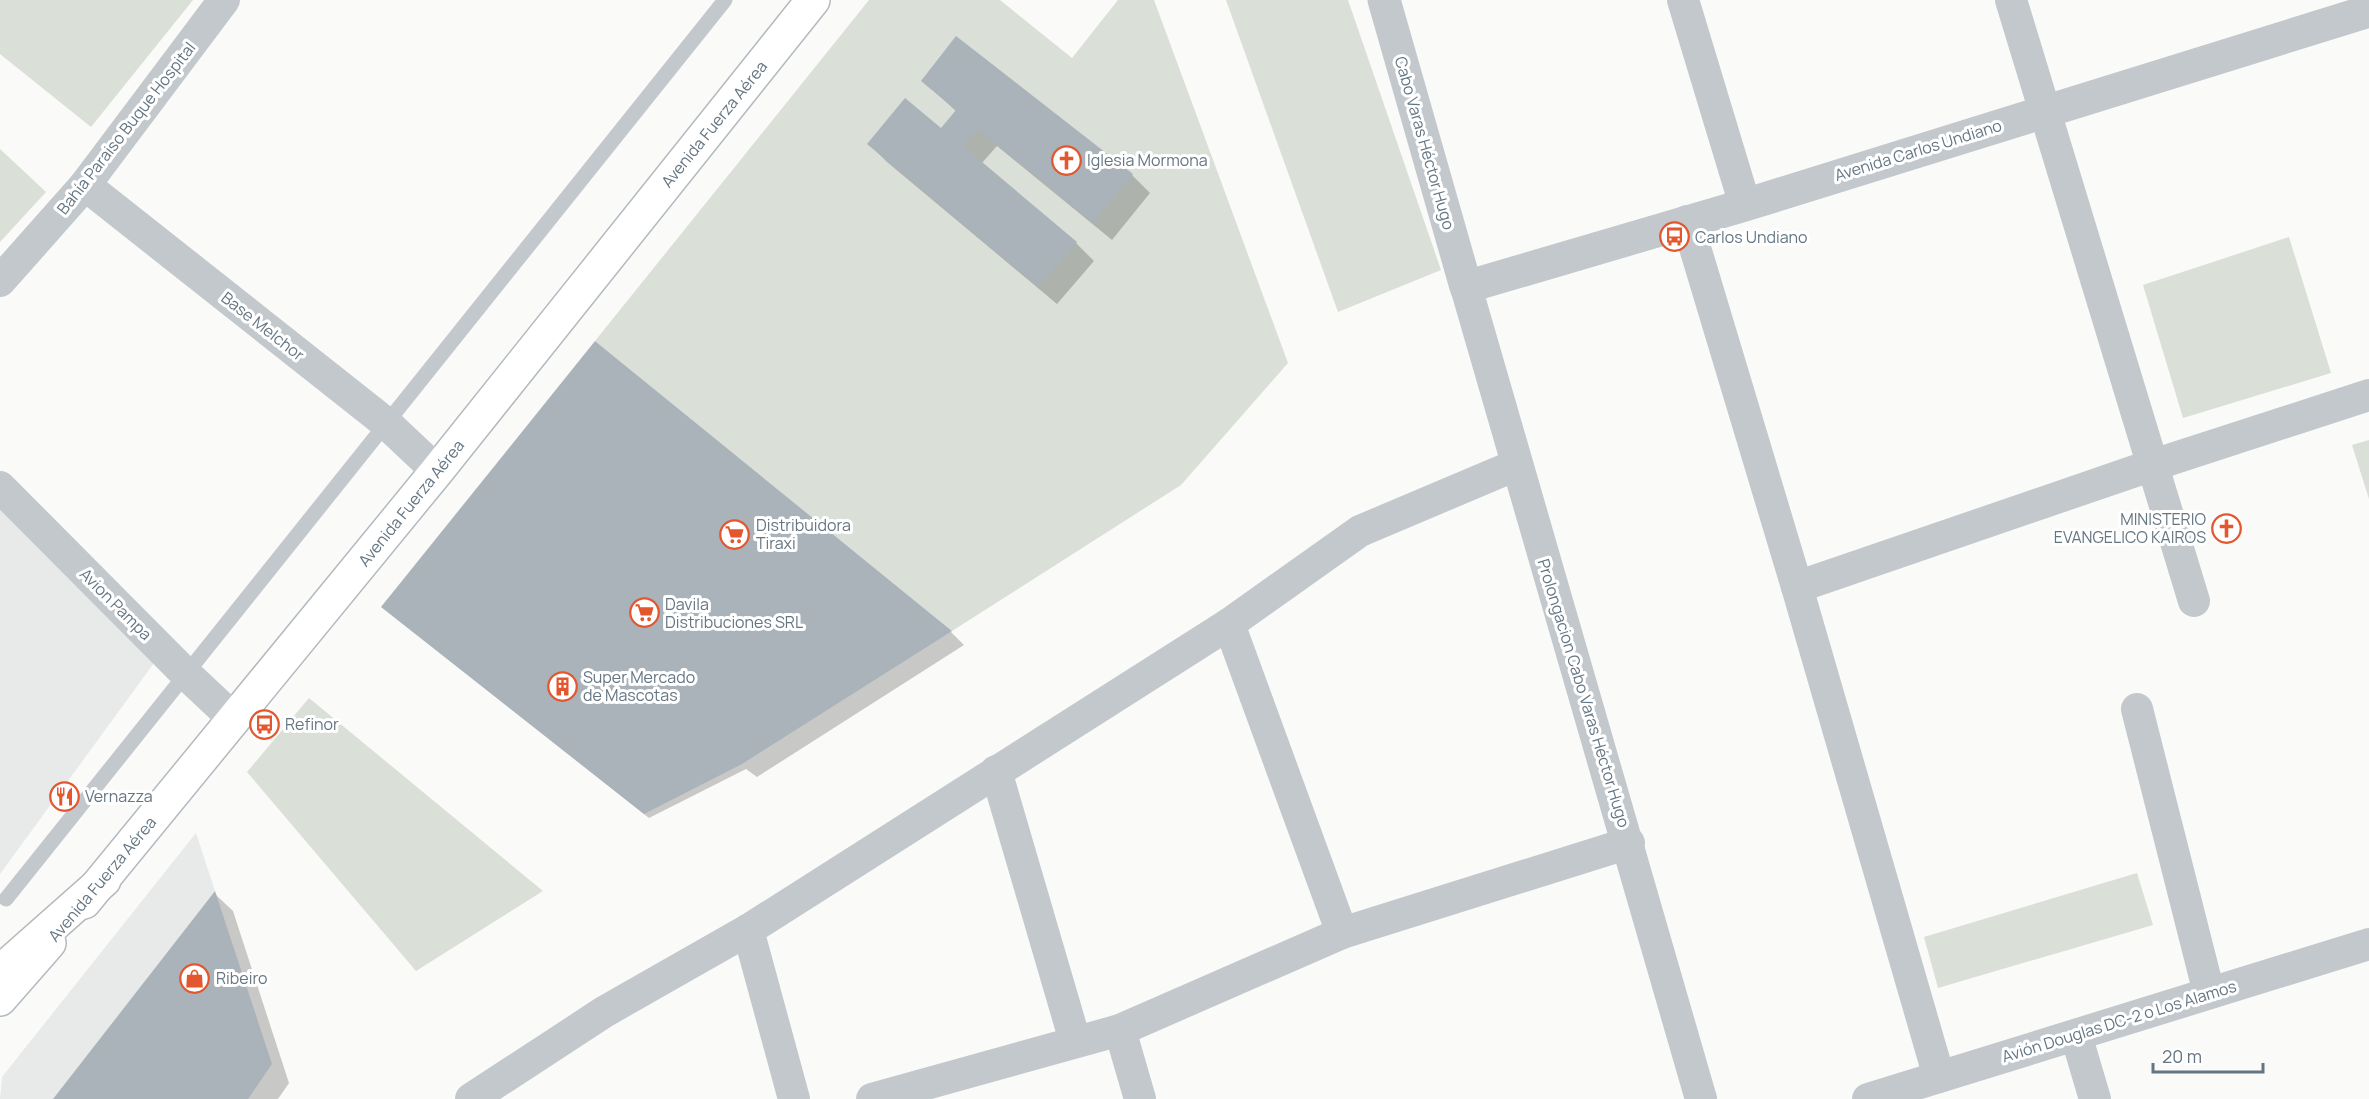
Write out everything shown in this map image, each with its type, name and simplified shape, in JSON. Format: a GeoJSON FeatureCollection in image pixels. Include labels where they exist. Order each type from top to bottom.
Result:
{"type":"FeatureCollection","features":[{"type":"Feature","properties":{"kind":"main road","name":"Avenida Fuerza Aérea"},"geometry":{"type":"LineString","coordinates":[[0,999],[104,880],[437,471],[813,0]]}},
{"type":"Feature","properties":{"kind":"main road"},"geometry":{"type":"LineString","coordinates":[[0,972],[104,880]]}},
{"type":"Feature","properties":{"kind":"street","name":"Bahía Paraiso Buque Hospital"},"geometry":{"type":"LineString","coordinates":[[0,281],[86,185],[224,0]]}},
{"type":"Feature","properties":{"kind":"street","name":"Cabo Varas Héctor Hugo"},"geometry":{"type":"LineString","coordinates":[[1384,0],[1466,287]]}},
{"type":"Feature","properties":{"kind":"street"},"geometry":{"type":"LineString","coordinates":[[1683,0],[1745,205]]}},
{"type":"Feature","properties":{"kind":"street"},"geometry":{"type":"LineString","coordinates":[[2011,0],[2194,601]]}},
{"type":"Feature","properties":{"kind":"street","name":"Avenida Carlos Undiano"},"geometry":{"type":"LineString","coordinates":[[1466,287],[1745,205],[2044,111],[2334,10],[2369,11]]}},
{"type":"Feature","properties":{"kind":"street","name":"Base Melchor"},"geometry":{"type":"LineString","coordinates":[[86,185],[386,423],[437,471]]}},
{"type":"Feature","properties":{"kind":"street"},"geometry":{"type":"LineString","coordinates":[[1687,221],[1797,587],[1939,1077]]}},
{"type":"Feature","properties":{"kind":"street","name":"Prolongacion Cabo Varas Héctor Hugo"},"geometry":{"type":"LineString","coordinates":[[1466,287],[1516,465],[1629,843],[1701,1099]]}},
{"type":"Feature","properties":{"kind":"street"},"geometry":{"type":"LineString","coordinates":[[1797,587],[2369,395]]}},
{"type":"Feature","properties":{"kind":"street"},"geometry":{"type":"LineString","coordinates":[[471,1099],[604,1012],[748,930],[1229,624],[1360,531],[1516,465]]}},
{"type":"Feature","properties":{"kind":"street","name":"Avion Pampa"},"geometry":{"type":"LineString","coordinates":[[0,487],[187,675],[234,719]]}},
{"type":"Feature","properties":{"kind":"street"},"geometry":{"type":"LineString","coordinates":[[1229,624],[1342,933]]}},
{"type":"Feature","properties":{"kind":"street"},"geometry":{"type":"LineString","coordinates":[[2137,709],[2209,993]]}},
{"type":"Feature","properties":{"kind":"street"},"geometry":{"type":"LineString","coordinates":[[996,771],[1075,1041]]}},
{"type":"Feature","properties":{"kind":"street"},"geometry":{"type":"LineString","coordinates":[[872,1099],[1120,1030],[1342,933],[1629,843]]}},
{"type":"Feature","properties":{"kind":"street"},"geometry":{"type":"LineString","coordinates":[[748,930],[794,1099]]}},
{"type":"Feature","properties":{"kind":"street","name":"Avión Douglas DC-2 o Los Alamos"},"geometry":{"type":"LineString","coordinates":[[1868,1099],[2369,944]]}},
{"type":"Feature","properties":{"kind":"street"},"geometry":{"type":"LineString","coordinates":[[1120,1030],[1140,1099]]}},
{"type":"Feature","properties":{"kind":"street"},"geometry":{"type":"LineString","coordinates":[[2076,1035],[2095,1099]]}},
{"type":"Feature","properties":{"kind":"lane"},"geometry":{"type":"LineString","coordinates":[[6,899],[725,0]]}},
{"type":"Feature","properties":{"kind":"shaded area"},"geometry":{"type":"Polygon","coordinates":[[[0,0],[193,0],[91,127],[0,54],[0,0]]]}},
{"type":"Feature","properties":{"kind":"shaded area"},"geometry":{"type":"Polygon","coordinates":[[[869,0],[1000,0],[1072,58],[1118,0],[1154,0],[1288,363],[1181,485],[952,631],[595,341],[869,0]]]}},
{"type":"Feature","properties":{"kind":"shaded area"},"geometry":{"type":"Polygon","coordinates":[[[1226,0],[1348,0],[1441,270],[1338,312],[1226,0]]]}},
{"type":"Feature","properties":{"kind":"shaded area"},"geometry":{"type":"Polygon","coordinates":[[[0,149],[46,192],[0,242],[0,149]]]}},
{"type":"Feature","properties":{"kind":"shaded area"},"geometry":{"type":"Polygon","coordinates":[[[2289,237],[2331,373],[2183,418],[2143,285],[2289,237]]]}},
{"type":"Feature","properties":{"kind":"shaded area"},"geometry":{"type":"Polygon","coordinates":[[[2369,440],[2369,499],[2352,445],[2369,440]]]}},
{"type":"Feature","properties":{"kind":"shaded area"},"geometry":{"type":"Polygon","coordinates":[[[0,508],[154,663],[0,874],[0,508]]]}},
{"type":"Feature","properties":{"kind":"shaded area"},"geometry":{"type":"Polygon","coordinates":[[[309,698],[543,891],[416,971],[247,772],[309,698]]]}},
{"type":"Feature","properties":{"kind":"shaded area"},"geometry":{"type":"Polygon","coordinates":[[[196,833],[215,891],[53,1099],[0,1099],[2,1077],[196,833]]]}},
{"type":"Feature","properties":{"kind":"shaded area"},"geometry":{"type":"Polygon","coordinates":[[[2137,873],[2153,925],[1938,988],[1924,937],[2137,873]]]}},
{"type":"Feature","properties":{"kind":"building","name":"Iglesia Mormona"},"geometry":{"type":"Polygon","coordinates":[[[956,36],[1133,174],[1093,223],[978,129],[963,146],[1077,242],[1038,287],[867,144],[905,98],[941,128],[956,110],[921,81],[956,36]]]}},
{"type":"Feature","properties":{"kind":"building"},"geometry":{"type":"Polygon","coordinates":[[[595,341],[952,631],[742,764],[644,814],[381,607],[595,341]]]}},
{"type":"Feature","properties":{"kind":"building","name":"Ribeiro"},"geometry":{"type":"Polygon","coordinates":[[[215,891],[272,1064],[248,1099],[53,1099],[215,891]]]}},
{"type":"Feature","properties":{"kind":"place","name":"Iglesia Mormona"},"geometry":{"type":"Point","coordinates":[1066,160]}},
{"type":"Feature","properties":{"kind":"place","name":"Carlos Undiano"},"geometry":{"type":"Point","coordinates":[1674,237]}},
{"type":"Feature","properties":{"kind":"place","name":"MINISTERIO EVANGELICO KAIROS"},"geometry":{"type":"Point","coordinates":[2227,528]}},
{"type":"Feature","properties":{"kind":"place","name":"Distribuidora Tiraxi"},"geometry":{"type":"Point","coordinates":[735,534]}},
{"type":"Feature","properties":{"kind":"place","name":"Davila Distribuciones SRL"},"geometry":{"type":"Point","coordinates":[644,613]}},
{"type":"Feature","properties":{"kind":"place","name":"Super Mercado de Mascotas"},"geometry":{"type":"Point","coordinates":[562,686]}},
{"type":"Feature","properties":{"kind":"place","name":"Refinor"},"geometry":{"type":"Point","coordinates":[264,724]}},
{"type":"Feature","properties":{"kind":"place","name":"Vernazza"},"geometry":{"type":"Point","coordinates":[64,796]}},
{"type":"Feature","properties":{"kind":"place","name":"Ribeiro"},"geometry":{"type":"Point","coordinates":[195,978]}}]}
